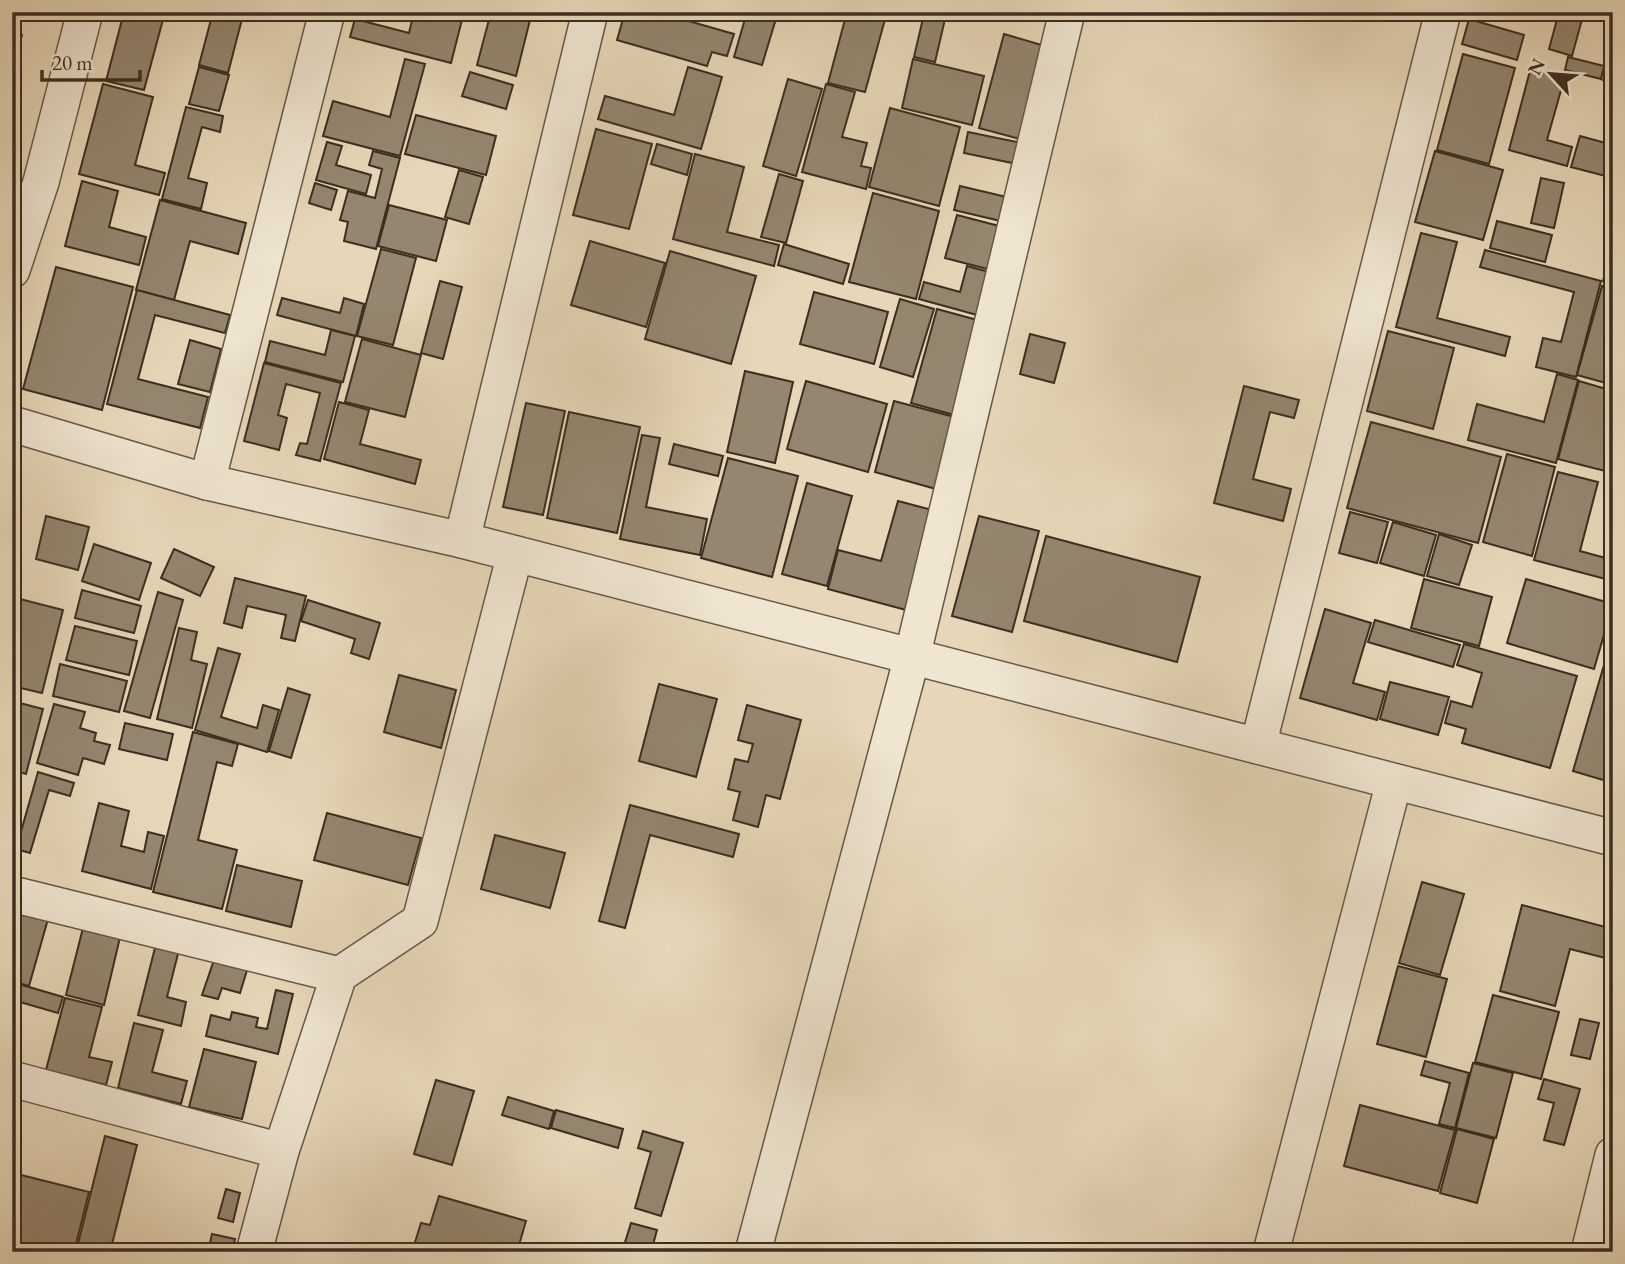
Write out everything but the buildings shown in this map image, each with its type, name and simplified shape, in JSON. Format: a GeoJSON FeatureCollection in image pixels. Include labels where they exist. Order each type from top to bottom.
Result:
{"type":"FeatureCollection","features":[{"type":"Feature","properties":{"kind":"street"},"geometry":{"type":"LineString","coordinates":[[12,270],[27,178],[85,12]]}},
{"type":"Feature","properties":{"kind":"street"},"geometry":{"type":"LineString","coordinates":[[207,482],[327,12]]}},
{"type":"Feature","properties":{"kind":"street"},"geometry":{"type":"LineString","coordinates":[[462,540],[590,12]]}},
{"type":"Feature","properties":{"kind":"street"},"geometry":{"type":"LineString","coordinates":[[753,1252],[912,657],[1067,12]]}},
{"type":"Feature","properties":{"kind":"street"},"geometry":{"type":"LineString","coordinates":[[1258,746],[1443,12]]}},
{"type":"Feature","properties":{"kind":"street"},"geometry":{"type":"LineString","coordinates":[[12,424],[207,482],[462,540],[1613,838]]}},
{"type":"Feature","properties":{"kind":"street"},"geometry":{"type":"LineString","coordinates":[[254,1252],[282,1151],[339,975],[420,920],[515,554]]}},
{"type":"Feature","properties":{"kind":"street"},"geometry":{"type":"LineString","coordinates":[[1271,1252],[1394,782]]}},
{"type":"Feature","properties":{"kind":"street"},"geometry":{"type":"LineString","coordinates":[[12,894],[339,975]]}},
{"type":"Feature","properties":{"kind":"street"},"geometry":{"type":"LineString","coordinates":[[12,1079],[282,1151]]}},
{"type":"Feature","properties":{"kind":"street"},"geometry":{"type":"LineString","coordinates":[[1589,1252],[1613,1155]]}}]}
